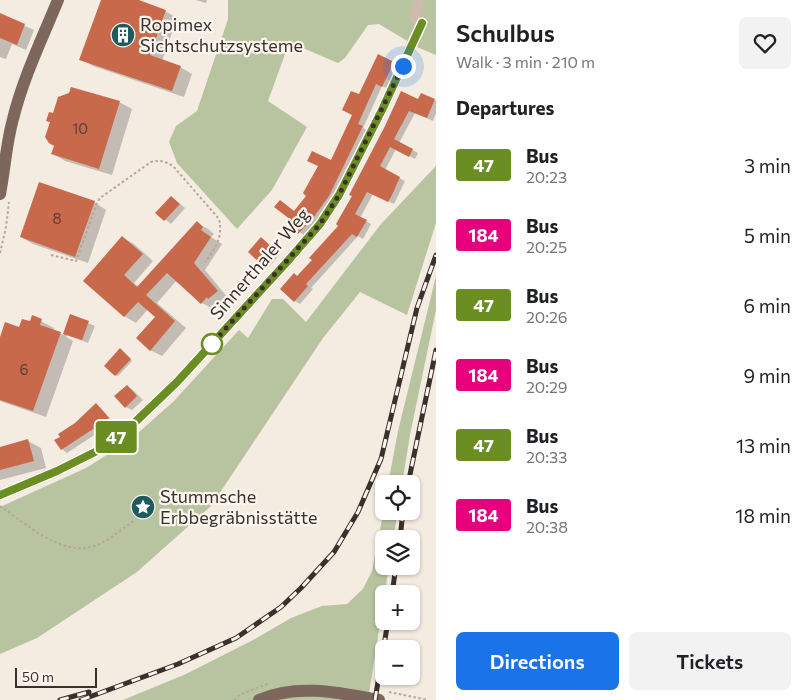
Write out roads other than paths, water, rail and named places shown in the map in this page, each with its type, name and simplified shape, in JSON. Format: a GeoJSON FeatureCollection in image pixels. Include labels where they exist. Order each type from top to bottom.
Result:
{"type":"FeatureCollection","features":[{"type":"Feature","properties":{"kind":"main road"},"geometry":{"type":"LineString","coordinates":[[0,194],[3,147],[30,67],[58,0]]}},
{"type":"Feature","properties":{"kind":"main road"},"geometry":{"type":"LineString","coordinates":[[259,700],[290,692],[319,691],[380,700]]}},
{"type":"Feature","properties":{"kind":"street","name":"Sinnerthaler Weg"},"geometry":{"type":"LineString","coordinates":[[0,495],[57,471],[95,452],[130,427],[177,382],[320,224],[339,195],[382,110],[422,23],[415,16],[418,0]]}},
{"type":"Feature","properties":{"kind":"railway"},"geometry":{"type":"LineString","coordinates":[[81,700],[178,664],[236,638],[281,607],[334,552],[358,512],[381,459],[417,308],[436,255]]}},
{"type":"Feature","properties":{"kind":"railway"},"geometry":{"type":"LineString","coordinates":[[410,475],[436,350]]}},
{"type":"Feature","properties":{"kind":"railway"},"geometry":{"type":"LineString","coordinates":[[401,530],[402,520]]}},
{"type":"Feature","properties":{"kind":"railway"},"geometry":{"type":"LineString","coordinates":[[393,585],[395,575]]}},
{"type":"Feature","properties":{"kind":"railway"},"geometry":{"type":"LineString","coordinates":[[375,700],[387,630]]}},
{"type":"Feature","properties":{"kind":"railway"},"geometry":{"type":"LineString","coordinates":[[60,700],[89,692]]}},
{"type":"Feature","properties":{"kind":"place","name":"Ropimex Sichtschutzsysteme"},"geometry":{"type":"Point","coordinates":[123,35]}},
{"type":"Feature","properties":{"kind":"place","name":"Stummsche Erbbegräbnisstätte"},"geometry":{"type":"Point","coordinates":[143,507]}}]}
